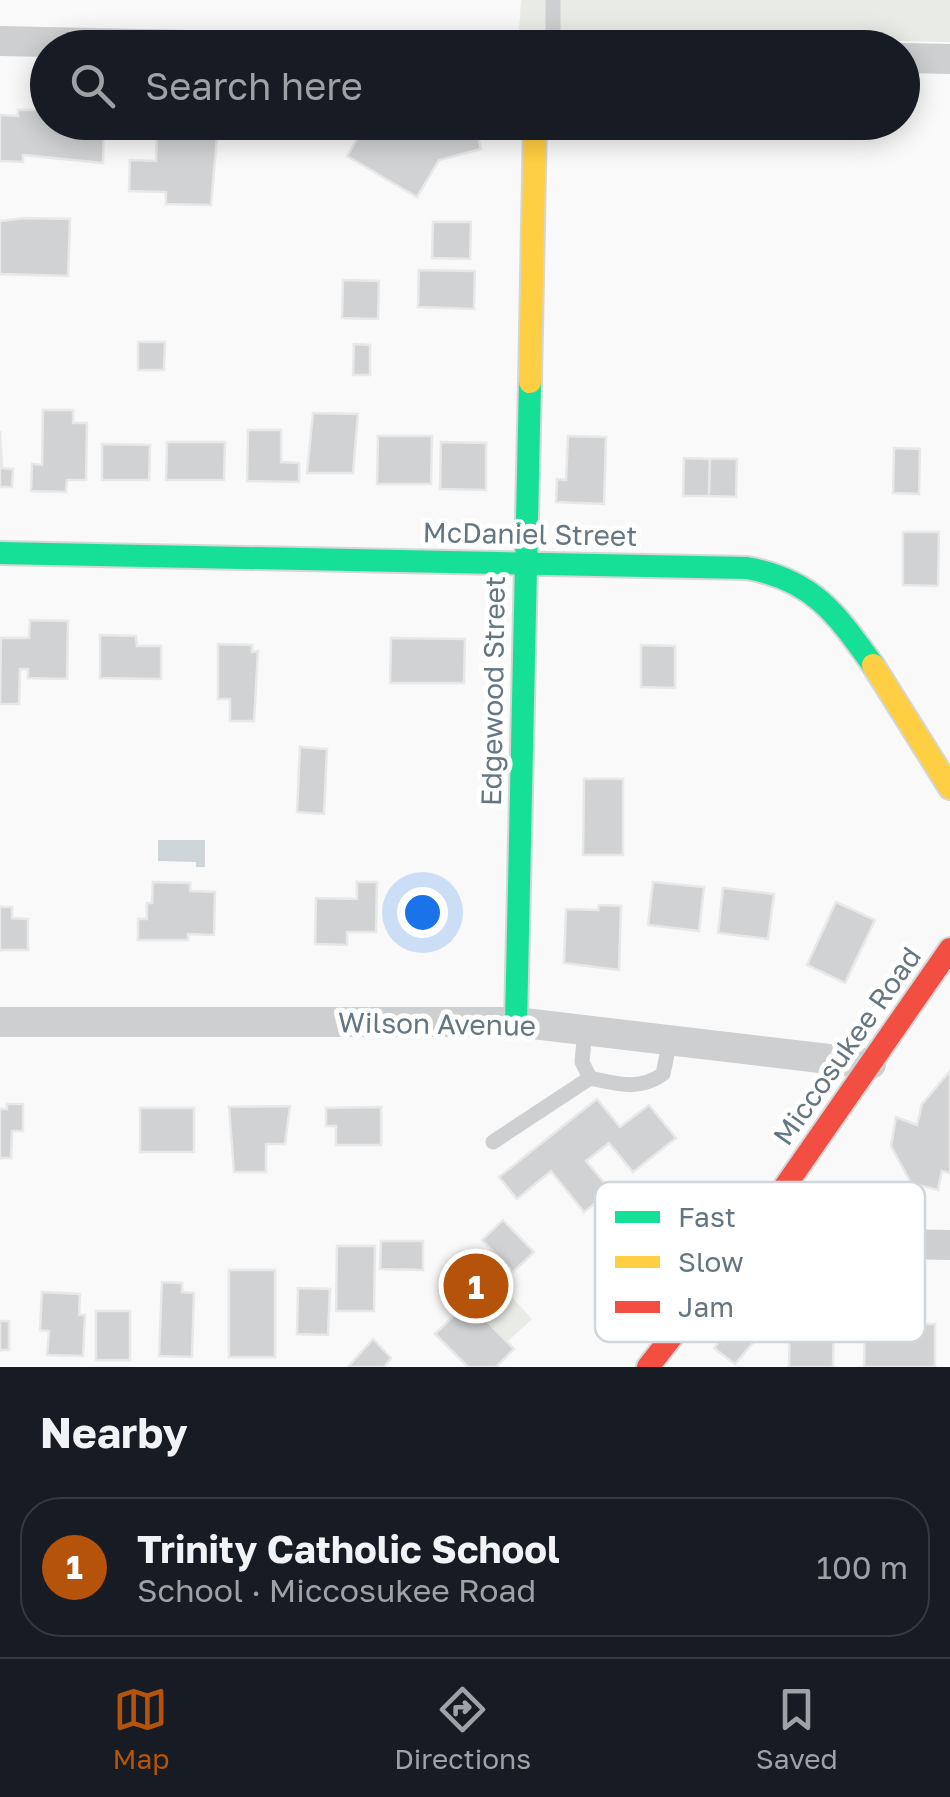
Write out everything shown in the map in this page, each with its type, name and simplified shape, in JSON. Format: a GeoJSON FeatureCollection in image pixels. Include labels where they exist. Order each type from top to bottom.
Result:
{"type":"FeatureCollection","features":[{"type":"Feature","properties":{"kind":"street"},"geometry":{"type":"LineString","coordinates":[[0,41],[30,42]]}},
{"type":"Feature","properties":{"kind":"street"},"geometry":{"type":"LineString","coordinates":[[920,58],[950,59]]}},
{"type":"Feature","properties":{"kind":"street","name":"Edgewood Street"},"geometry":{"type":"LineString","coordinates":[[516,1022],[535,140]]}},
{"type":"Feature","properties":{"kind":"street","name":"McDaniel Street"},"geometry":{"type":"LineString","coordinates":[[0,553],[747,568],[798,581],[832,608],[950,788]]}},
{"type":"Feature","properties":{"kind":"street","name":"Miccosukee Road"},"geometry":{"type":"LineString","coordinates":[[788,1182],[871,1064],[941,981],[950,949]]}},
{"type":"Feature","properties":{"kind":"street","name":"Wilson Avenue"},"geometry":{"type":"LineString","coordinates":[[0,1022],[516,1022],[871,1064]]}},
{"type":"Feature","properties":{"kind":"street"},"geometry":{"type":"LineString","coordinates":[[925,1244],[950,1244]]}},
{"type":"Feature","properties":{"kind":"street","name":"Miccosukee Road"},"geometry":{"type":"LineString","coordinates":[[648,1367],[668,1342]]}},
{"type":"Feature","properties":{"kind":"lane"},"geometry":{"type":"LineString","coordinates":[[553,30],[554,0]]}},
{"type":"Feature","properties":{"kind":"lane"},"geometry":{"type":"LineString","coordinates":[[584,1030],[582,1062],[590,1078]]}},
{"type":"Feature","properties":{"kind":"lane"},"geometry":{"type":"LineString","coordinates":[[492,1142],[590,1078],[647,1086],[663,1074],[670,1040]]}},
{"type":"Feature","properties":{"kind":"shaded area"},"geometry":{"type":"Polygon","coordinates":[[[521,0],[950,0],[950,42],[920,41],[920,30],[519,30],[521,0]]]}},
{"type":"Feature","properties":{"kind":"shaded area"},"geometry":{"type":"Polygon","coordinates":[[[158,840],[205,840],[205,867],[196,867],[196,862],[158,861],[158,840]]]}},
{"type":"Feature","properties":{"kind":"shaded area"},"geometry":{"type":"Polygon","coordinates":[[[496,1280],[532,1319],[507,1342],[470,1305],[496,1280]]]}},
{"type":"Feature","properties":{"kind":"building"},"geometry":{"type":"Polygon","coordinates":[[[18,110],[30,110],[30,140],[104,140],[103,163],[23,155],[23,162],[0,161],[0,115],[18,116],[18,110]]]}},
{"type":"Feature","properties":{"kind":"building"},"geometry":{"type":"Polygon","coordinates":[[[157,140],[217,140],[211,205],[166,204],[166,192],[129,191],[130,160],[156,161],[157,140]]]}},
{"type":"Feature","properties":{"kind":"building"},"geometry":{"type":"Polygon","coordinates":[[[356,140],[479,140],[481,149],[439,160],[417,197],[347,156],[356,140]]]}},
{"type":"Feature","properties":{"kind":"building"},"geometry":{"type":"Polygon","coordinates":[[[70,219],[68,276],[0,274],[0,221],[70,219]]]}},
{"type":"Feature","properties":{"kind":"building"},"geometry":{"type":"Polygon","coordinates":[[[433,222],[471,222],[470,259],[432,258],[433,222]]]}},
{"type":"Feature","properties":{"kind":"building"},"geometry":{"type":"Polygon","coordinates":[[[419,270],[475,271],[474,309],[418,307],[419,270]]]}},
{"type":"Feature","properties":{"kind":"building"},"geometry":{"type":"Polygon","coordinates":[[[343,280],[379,281],[378,319],[342,318],[343,280]]]}},
{"type":"Feature","properties":{"kind":"building"},"geometry":{"type":"Polygon","coordinates":[[[138,342],[165,342],[164,370],[138,370],[138,342]]]}},
{"type":"Feature","properties":{"kind":"building"},"geometry":{"type":"Polygon","coordinates":[[[354,344],[370,345],[370,375],[353,375],[354,344]]]}},
{"type":"Feature","properties":{"kind":"building"},"geometry":{"type":"Polygon","coordinates":[[[43,410],[73,410],[73,423],[87,423],[86,480],[67,480],[66,492],[31,491],[32,464],[42,465],[43,410]]]}},
{"type":"Feature","properties":{"kind":"building"},"geometry":{"type":"Polygon","coordinates":[[[313,413],[358,414],[353,473],[307,473],[313,413]]]}},
{"type":"Feature","properties":{"kind":"building"},"geometry":{"type":"Polygon","coordinates":[[[248,430],[281,430],[281,462],[299,463],[299,482],[247,481],[248,430]]]}},
{"type":"Feature","properties":{"kind":"building"},"geometry":{"type":"Polygon","coordinates":[[[0,431],[2,468],[13,469],[12,487],[0,487],[0,431]]]}},
{"type":"Feature","properties":{"kind":"building"},"geometry":{"type":"Polygon","coordinates":[[[378,436],[432,436],[431,484],[377,484],[378,436]]]}},
{"type":"Feature","properties":{"kind":"building"},"geometry":{"type":"Polygon","coordinates":[[[568,436],[606,437],[604,504],[556,502],[557,479],[566,480],[568,436]]]}},
{"type":"Feature","properties":{"kind":"building"},"geometry":{"type":"Polygon","coordinates":[[[167,442],[225,442],[224,480],[166,480],[167,442]]]}},
{"type":"Feature","properties":{"kind":"building"},"geometry":{"type":"Polygon","coordinates":[[[441,442],[486,443],[486,490],[440,489],[441,442]]]}},
{"type":"Feature","properties":{"kind":"building"},"geometry":{"type":"Polygon","coordinates":[[[102,444],[150,445],[149,480],[102,480],[102,444]]]}},
{"type":"Feature","properties":{"kind":"building"},"geometry":{"type":"Polygon","coordinates":[[[894,448],[920,449],[919,494],[893,493],[894,448]]]}},
{"type":"Feature","properties":{"kind":"building"},"geometry":{"type":"Polygon","coordinates":[[[684,458],[710,459],[709,496],[683,496],[684,458]]]}},
{"type":"Feature","properties":{"kind":"building"},"geometry":{"type":"Polygon","coordinates":[[[710,459],[737,459],[736,497],[709,496],[710,459]]]}},
{"type":"Feature","properties":{"kind":"building"},"geometry":{"type":"Polygon","coordinates":[[[903,532],[939,532],[938,586],[903,585],[903,532]]]}},
{"type":"Feature","properties":{"kind":"building"},"geometry":{"type":"Polygon","coordinates":[[[30,620],[68,621],[67,679],[28,678],[28,669],[20,669],[19,704],[0,704],[1,638],[29,638],[30,620]]]}},
{"type":"Feature","properties":{"kind":"building"},"geometry":{"type":"Polygon","coordinates":[[[100,635],[136,636],[137,646],[161,646],[161,679],[100,678],[100,635]]]}},
{"type":"Feature","properties":{"kind":"building"},"geometry":{"type":"Polygon","coordinates":[[[391,638],[465,639],[464,683],[390,683],[391,638]]]}},
{"type":"Feature","properties":{"kind":"building"},"geometry":{"type":"Polygon","coordinates":[[[218,644],[252,645],[252,652],[258,651],[254,721],[230,721],[230,699],[218,699],[218,644]]]}},
{"type":"Feature","properties":{"kind":"building"},"geometry":{"type":"Polygon","coordinates":[[[641,645],[675,646],[675,688],[641,687],[641,645]]]}},
{"type":"Feature","properties":{"kind":"building"},"geometry":{"type":"Polygon","coordinates":[[[300,747],[327,749],[324,814],[297,812],[300,747]]]}},
{"type":"Feature","properties":{"kind":"building"},"geometry":{"type":"Polygon","coordinates":[[[584,779],[623,779],[623,855],[583,855],[584,779]]]}},
{"type":"Feature","properties":{"kind":"building"},"geometry":{"type":"Polygon","coordinates":[[[153,882],[190,883],[190,891],[215,892],[214,935],[188,934],[188,940],[138,940],[138,919],[147,919],[153,882]]]}},
{"type":"Feature","properties":{"kind":"building"},"geometry":{"type":"Polygon","coordinates":[[[357,882],[377,882],[376,932],[347,932],[347,945],[315,944],[316,898],[357,899],[357,882]]]}},
{"type":"Feature","properties":{"kind":"building"},"geometry":{"type":"Polygon","coordinates":[[[653,882],[704,887],[699,931],[648,925],[653,882]]]}},
{"type":"Feature","properties":{"kind":"building"},"geometry":{"type":"Polygon","coordinates":[[[723,888],[774,894],[768,939],[718,933],[723,888]]]}},
{"type":"Feature","properties":{"kind":"building"},"geometry":{"type":"Polygon","coordinates":[[[836,902],[875,920],[845,983],[807,965],[836,902]]]}},
{"type":"Feature","properties":{"kind":"building"},"geometry":{"type":"Polygon","coordinates":[[[599,905],[621,906],[619,970],[564,963],[566,909],[598,910],[599,905]]]}},
{"type":"Feature","properties":{"kind":"building"},"geometry":{"type":"Polygon","coordinates":[[[0,907],[12,907],[12,918],[28,919],[28,950],[0,950],[0,907]]]}},
{"type":"Feature","properties":{"kind":"building"},"geometry":{"type":"Polygon","coordinates":[[[950,1071],[950,1173],[942,1171],[938,1190],[925,1187],[925,1182],[910,1182],[891,1146],[896,1117],[917,1125],[922,1104],[950,1071]]]}},
{"type":"Feature","properties":{"kind":"building"},"geometry":{"type":"Polygon","coordinates":[[[597,1099],[620,1127],[649,1105],[676,1138],[633,1172],[609,1143],[586,1161],[604,1182],[595,1182],[595,1203],[584,1212],[551,1171],[517,1199],[499,1177],[597,1099]]]}},
{"type":"Feature","properties":{"kind":"building"},"geometry":{"type":"Polygon","coordinates":[[[7,1104],[23,1104],[23,1131],[12,1131],[11,1158],[0,1158],[0,1109],[7,1109],[7,1104]]]}},
{"type":"Feature","properties":{"kind":"building"},"geometry":{"type":"Polygon","coordinates":[[[290,1106],[285,1144],[266,1144],[266,1172],[234,1172],[229,1107],[290,1106]]]}},
{"type":"Feature","properties":{"kind":"building"},"geometry":{"type":"Polygon","coordinates":[[[381,1107],[381,1145],[336,1145],[336,1126],[326,1126],[326,1108],[381,1107]]]}},
{"type":"Feature","properties":{"kind":"building"},"geometry":{"type":"Polygon","coordinates":[[[140,1108],[194,1108],[194,1152],[140,1152],[140,1108]]]}},
{"type":"Feature","properties":{"kind":"building"},"geometry":{"type":"Polygon","coordinates":[[[503,1220],[534,1252],[513,1272],[482,1240],[503,1220]]]}},
{"type":"Feature","properties":{"kind":"building"},"geometry":{"type":"Polygon","coordinates":[[[381,1241],[423,1241],[423,1270],[380,1269],[381,1241]]]}},
{"type":"Feature","properties":{"kind":"building"},"geometry":{"type":"Polygon","coordinates":[[[337,1246],[375,1246],[374,1311],[336,1311],[337,1246]]]}},
{"type":"Feature","properties":{"kind":"building"},"geometry":{"type":"Polygon","coordinates":[[[229,1270],[275,1270],[275,1357],[229,1357],[229,1270]]]}},
{"type":"Feature","properties":{"kind":"building"},"geometry":{"type":"Polygon","coordinates":[[[162,1282],[182,1283],[182,1292],[194,1293],[192,1357],[159,1356],[162,1282]]]}},
{"type":"Feature","properties":{"kind":"building"},"geometry":{"type":"Polygon","coordinates":[[[298,1288],[330,1289],[328,1335],[297,1334],[298,1288]]]}},
{"type":"Feature","properties":{"kind":"building"},"geometry":{"type":"Polygon","coordinates":[[[42,1292],[80,1294],[79,1315],[85,1315],[83,1356],[47,1355],[49,1331],[40,1330],[42,1292]]]}},
{"type":"Feature","properties":{"kind":"building"},"geometry":{"type":"Polygon","coordinates":[[[468,1302],[514,1349],[496,1367],[468,1367],[435,1334],[468,1302]]]}},
{"type":"Feature","properties":{"kind":"building"},"geometry":{"type":"Polygon","coordinates":[[[96,1311],[130,1311],[130,1360],[96,1360],[96,1311]]]}},
{"type":"Feature","properties":{"kind":"building"},"geometry":{"type":"Polygon","coordinates":[[[0,1321],[9,1321],[9,1350],[0,1350],[0,1321]]]}},
{"type":"Feature","properties":{"kind":"building"},"geometry":{"type":"Polygon","coordinates":[[[925,1324],[935,1324],[935,1367],[864,1367],[865,1342],[925,1342],[925,1324]]]}},
{"type":"Feature","properties":{"kind":"building"},"geometry":{"type":"Polygon","coordinates":[[[373,1339],[391,1358],[384,1367],[348,1367],[373,1339]]]}},
{"type":"Feature","properties":{"kind":"building"},"geometry":{"type":"Polygon","coordinates":[[[719,1342],[753,1342],[735,1364],[714,1348],[719,1342]]]}},
{"type":"Feature","properties":{"kind":"building"},"geometry":{"type":"Polygon","coordinates":[[[790,1342],[834,1342],[833,1367],[789,1367],[790,1342]]]}},
{"type":"Feature","properties":{"kind":"traffic: fast"},"geometry":{"type":"LineString","coordinates":[[516,1022],[530,382]]}},
{"type":"Feature","properties":{"kind":"traffic: fast"},"geometry":{"type":"LineString","coordinates":[[0,553],[747,568],[770,573],[806,590],[834,615],[873,665]]}},
{"type":"Feature","properties":{"kind":"traffic: slow"},"geometry":{"type":"LineString","coordinates":[[530,382],[535,140]]}},
{"type":"Feature","properties":{"kind":"traffic: slow"},"geometry":{"type":"LineString","coordinates":[[873,665],[950,788]]}},
{"type":"Feature","properties":{"kind":"traffic: jam"},"geometry":{"type":"LineString","coordinates":[[788,1182],[950,949]]}},
{"type":"Feature","properties":{"kind":"traffic: jam"},"geometry":{"type":"LineString","coordinates":[[648,1367],[668,1342]]}},
{"type":"Feature","properties":{"kind":"place","name":"Trinity Catholic School"},"geometry":{"type":"Point","coordinates":[476,1286]}}]}
